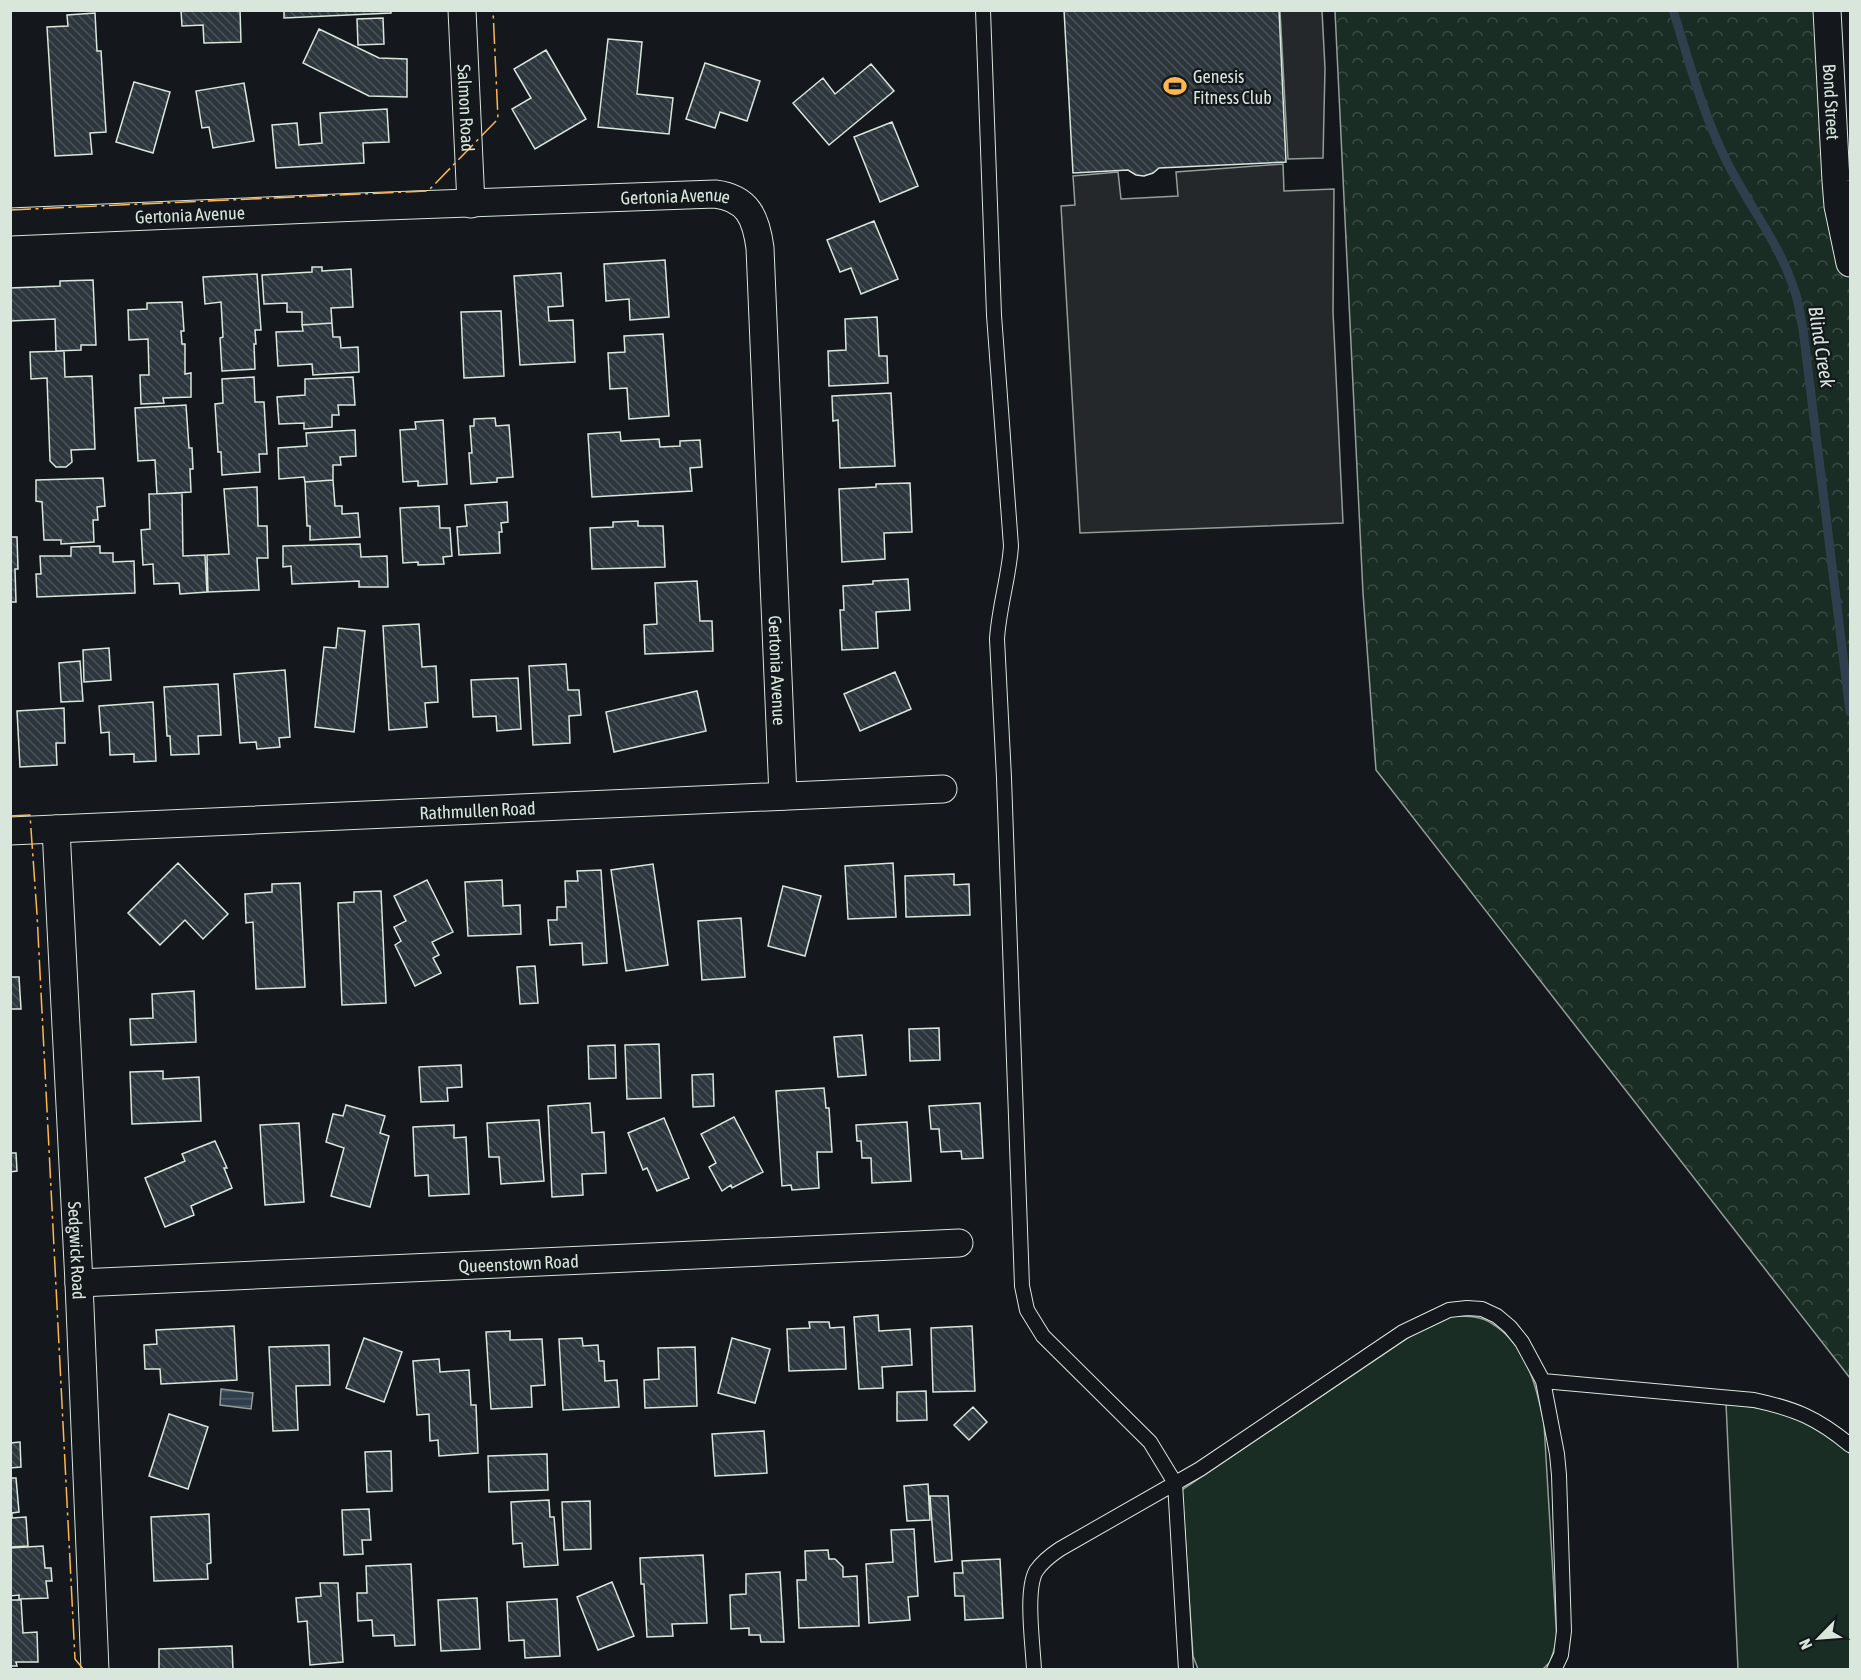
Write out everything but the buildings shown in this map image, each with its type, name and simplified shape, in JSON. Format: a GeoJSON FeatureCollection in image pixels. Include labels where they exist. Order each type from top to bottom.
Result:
{"type":"FeatureCollection","features":[{"type":"Feature","properties":{"kind":"street","name":"Salmon Road"},"geometry":{"type":"LineString","coordinates":[[462,10],[471,204]]}},
{"type":"Feature","properties":{"kind":"street","name":"Bond Street"},"geometry":{"type":"LineString","coordinates":[[1827,10],[1838,206],[1851,263]]}},
{"type":"Feature","properties":{"kind":"street","name":"Gertonia Avenue"},"geometry":{"type":"LineString","coordinates":[[10,222],[715,194],[738,200],[747,208],[754,222],[760,248],[783,796]]}},
{"type":"Feature","properties":{"kind":"street","name":"Rathmullen Road"},"geometry":{"type":"LineString","coordinates":[[10,831],[943,789]]}},
{"type":"Feature","properties":{"kind":"street","name":"Sedgwick Road"},"geometry":{"type":"LineString","coordinates":[[56,830],[79,1282],[95,1670]]}},
{"type":"Feature","properties":{"kind":"street","name":"Queenstown Road"},"geometry":{"type":"LineString","coordinates":[[79,1282],[959,1243]]}},
{"type":"Feature","properties":{"kind":"lane"},"geometry":{"type":"LineString","coordinates":[[983,10],[994,315],[1011,546],[997,639],[1005,778],[1022,1286],[1027,1310],[1043,1336],[1150,1442],[1174,1483],[1186,1670]]}},
{"type":"Feature","properties":{"kind":"lane"},"geometry":{"type":"LineString","coordinates":[[1034,1670],[1030,1591],[1032,1580],[1038,1568],[1060,1549],[1200,1469],[1403,1332],[1449,1310],[1467,1308],[1482,1309],[1497,1316],[1510,1326],[1522,1342],[1543,1381],[1557,1454],[1560,1499],[1564,1637],[1561,1655],[1554,1670]]}},
{"type":"Feature","properties":{"kind":"lane"},"geometry":{"type":"LineString","coordinates":[[1543,1381],[1754,1400],[1788,1407],[1814,1419],[1851,1445]]}},
{"type":"Feature","properties":{"kind":"green space"},"geometry":{"type":"Polygon","coordinates":[[[1335,11],[1827,11],[1850,263],[1850,1378],[1376,770],[1363,593],[1335,11]]]}},
{"type":"Feature","properties":{"kind":"green space"},"geometry":{"type":"Polygon","coordinates":[[[1449,1316],[1471,1316],[1491,1323],[1503,1332],[1521,1354],[1538,1395],[1544,1424],[1557,1641],[1550,1662],[1542,1670],[1198,1669],[1193,1656],[1182,1490],[1424,1327],[1449,1316]]]}},
{"type":"Feature","properties":{"kind":"green space"},"geometry":{"type":"Polygon","coordinates":[[[1726,1403],[1766,1410],[1793,1418],[1824,1434],[1850,1454],[1850,1669],[1738,1669],[1726,1403]]]}},
{"type":"Feature","properties":{"kind":"shaded area"},"geometry":{"type":"Polygon","coordinates":[[[1280,11],[1322,11],[1325,68],[1323,158],[1288,159],[1280,11]]]}},
{"type":"Feature","properties":{"kind":"shaded area"},"geometry":{"type":"Polygon","coordinates":[[[1283,164],[1284,191],[1334,189],[1333,312],[1343,523],[1080,533],[1061,206],[1075,205],[1073,176],[1118,172],[1121,199],[1178,196],[1176,172],[1283,164]]]}},
{"type":"Feature","properties":{"kind":"water"},"geometry":{"type":"Polygon","coordinates":[[[221,1389],[253,1393],[251,1409],[220,1405],[221,1389]]]}},
{"type":"Feature","properties":{"kind":"waterway","name":"Blind Creek"},"geometry":{"type":"LineString","coordinates":[[1673,10],[1709,122],[1733,174],[1780,255],[1797,298],[1803,329],[1850,712]]}},
{"type":"Feature","properties":{"kind":"power"},"geometry":{"type":"LineString","coordinates":[[10,210],[428,191],[498,119],[493,10]]}},
{"type":"Feature","properties":{"kind":"power"},"geometry":{"type":"LineString","coordinates":[[10,816],[30,815],[75,1659],[84,1670]]}},
{"type":"Feature","properties":{"kind":"place","name":"Genesis Fitness Club"},"geometry":{"type":"Point","coordinates":[1175,86]}}]}
